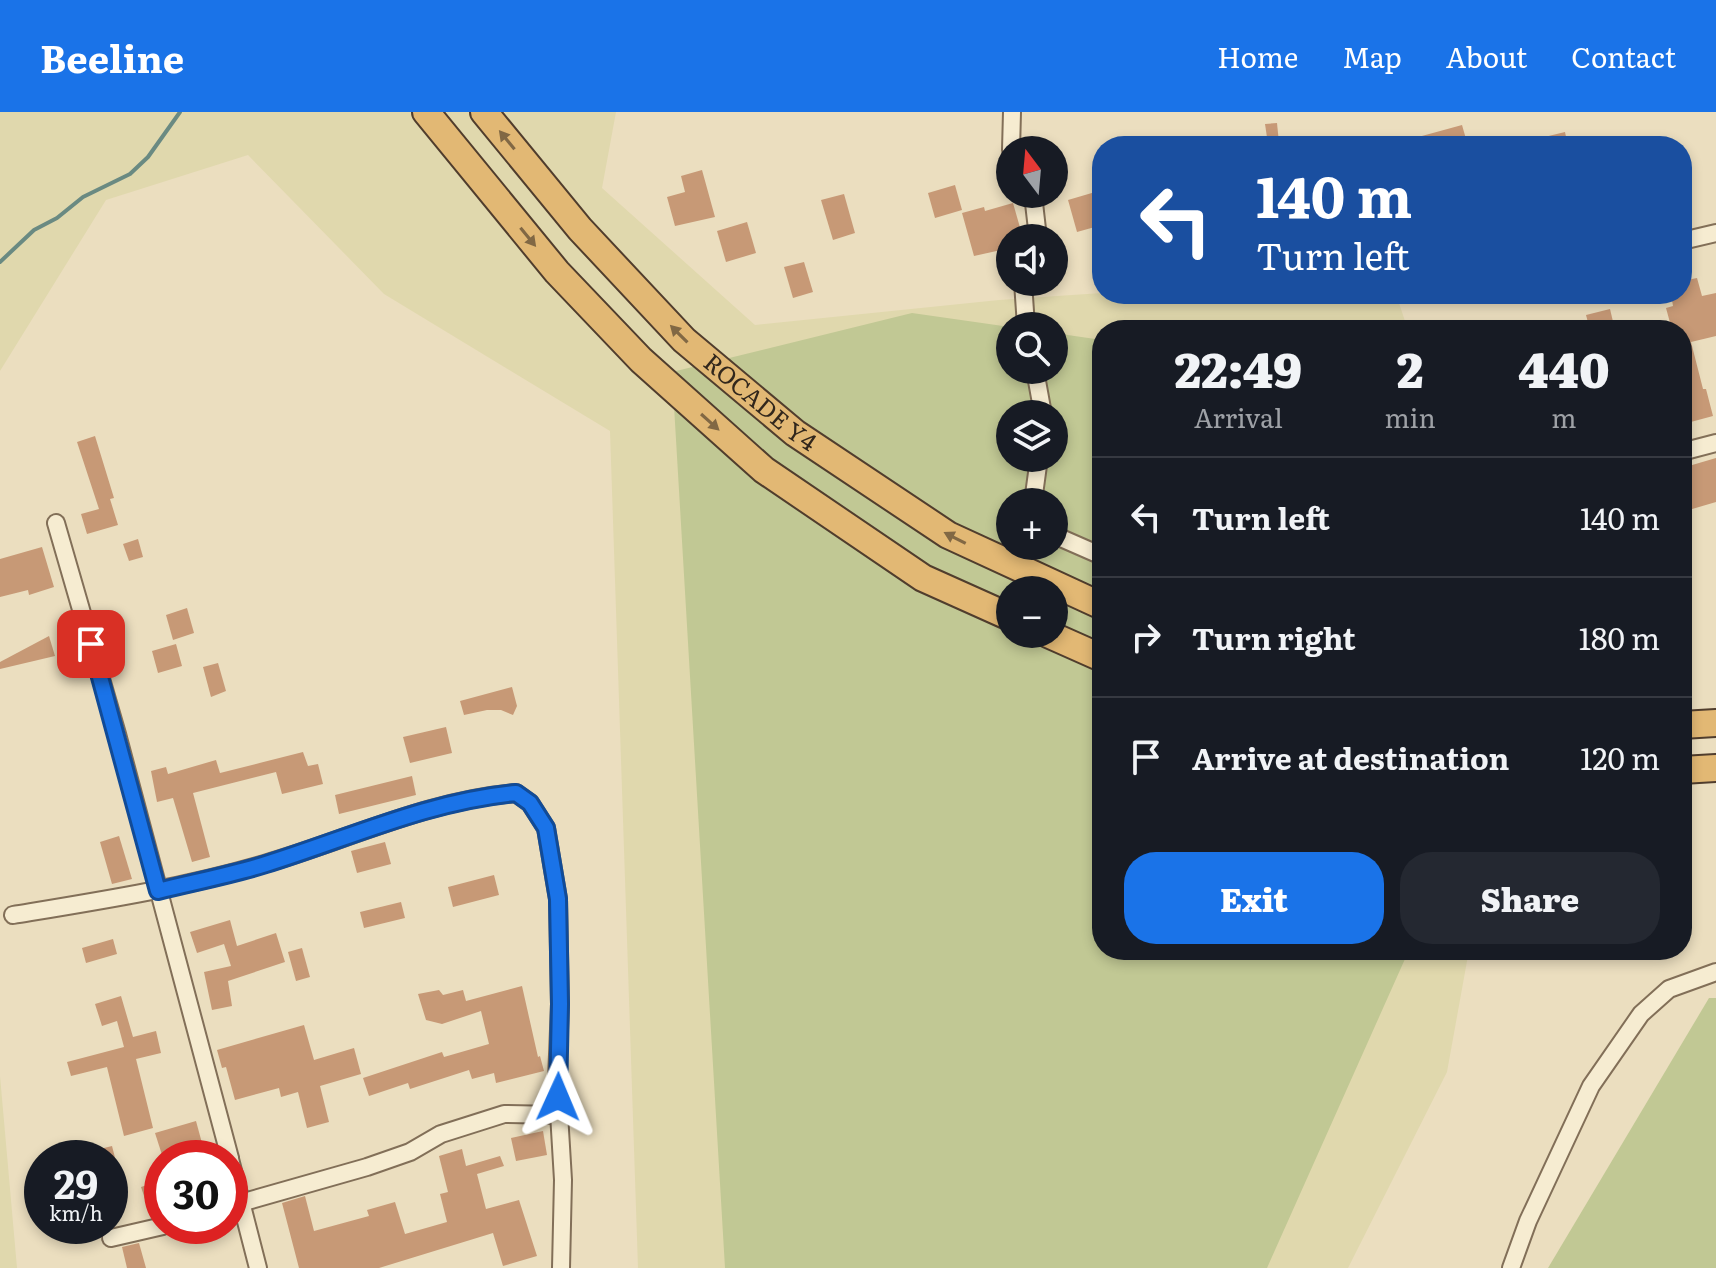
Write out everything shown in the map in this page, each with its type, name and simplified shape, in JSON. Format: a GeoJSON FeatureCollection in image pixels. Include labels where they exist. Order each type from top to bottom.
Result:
{"type":"FeatureCollection","features":[{"type":"Feature","properties":{"kind":"highway","name":"ROCADE Y4"},"geometry":{"type":"LineString","coordinates":[[426,112],[557,272],[641,360],[764,470],[923,578],[996,611]]}},
{"type":"Feature","properties":{"kind":"highway","name":"ROCADE Y4"},"geometry":{"type":"LineString","coordinates":[[484,112],[580,229],[684,340],[795,433],[948,535],[1092,601]]}},
{"type":"Feature","properties":{"kind":"highway"},"geometry":{"type":"LineString","coordinates":[[1068,643],[1092,654]]}},
{"type":"Feature","properties":{"kind":"highway"},"geometry":{"type":"LineString","coordinates":[[1692,724],[1716,723]]}},
{"type":"Feature","properties":{"kind":"highway"},"geometry":{"type":"LineString","coordinates":[[1692,769],[1716,768]]}},
{"type":"Feature","properties":{"kind":"street"},"geometry":{"type":"LineString","coordinates":[[1011,136],[1012,112]]}},
{"type":"Feature","properties":{"kind":"street"},"geometry":{"type":"LineString","coordinates":[[1692,239],[1716,233]]}},
{"type":"Feature","properties":{"kind":"street"},"geometry":{"type":"LineString","coordinates":[[1692,449],[1716,443]]}},
{"type":"Feature","properties":{"kind":"street"},"geometry":{"type":"LineString","coordinates":[[56,523],[225,1140]]}},
{"type":"Feature","properties":{"kind":"street"},"geometry":{"type":"LineString","coordinates":[[1068,541],[1092,552]]}},
{"type":"Feature","properties":{"kind":"street"},"geometry":{"type":"LineString","coordinates":[[13,915],[158,891],[265,864],[368,827],[472,799],[516,793],[530,803],[546,828],[558,899],[558,1115],[563,1180],[558,1266]]}},
{"type":"Feature","properties":{"kind":"street"},"geometry":{"type":"LineString","coordinates":[[1511,1268],[1528,1221],[1591,1086],[1641,1014],[1669,989],[1716,972]]}},
{"type":"Feature","properties":{"kind":"street"},"geometry":{"type":"LineString","coordinates":[[248,1201],[367,1167],[410,1152],[441,1134],[504,1114],[558,1115]]}},
{"type":"Feature","properties":{"kind":"street"},"geometry":{"type":"LineString","coordinates":[[248,1239],[258,1268]]}},
{"type":"Feature","properties":{"kind":"shaded area"},"geometry":{"type":"Polygon","coordinates":[[[0,112],[616,112],[602,188],[755,325],[1092,294],[1092,304],[1399,304],[1405,320],[1092,320],[1092,960],[1467,960],[1447,1072],[1348,1268],[638,1268],[610,431],[384,294],[248,155],[106,200],[0,371],[0,112]]]}},
{"type":"Feature","properties":{"kind":"shaded area"},"geometry":{"type":"Polygon","coordinates":[[[0,1076],[17,1268],[0,1268],[0,1076]]]}},
{"type":"Feature","properties":{"kind":"green space"},"geometry":{"type":"Polygon","coordinates":[[[912,313],[996,325],[996,384],[1068,384],[1068,335],[1092,339],[1092,960],[1405,960],[1267,1268],[725,1268],[672,372],[912,313]]]}},
{"type":"Feature","properties":{"kind":"green space"},"geometry":{"type":"Polygon","coordinates":[[[1709,998],[1716,998],[1716,1268],[1548,1268],[1709,998]]]}},
{"type":"Feature","properties":{"kind":"building"},"geometry":{"type":"Polygon","coordinates":[[[1277,123],[1278,136],[1267,136],[1265,124],[1277,123]]]}},
{"type":"Feature","properties":{"kind":"building"},"geometry":{"type":"Polygon","coordinates":[[[1462,125],[1465,136],[1422,136],[1462,125]]]}},
{"type":"Feature","properties":{"kind":"building"},"geometry":{"type":"Polygon","coordinates":[[[702,170],[715,217],[675,226],[667,197],[685,192],[681,176],[702,170]]]}},
{"type":"Feature","properties":{"kind":"building"},"geometry":{"type":"Polygon","coordinates":[[[955,185],[962,210],[935,218],[928,193],[955,185]]]}},
{"type":"Feature","properties":{"kind":"building"},"geometry":{"type":"Polygon","coordinates":[[[1092,193],[1092,228],[1077,232],[1068,200],[1092,193]]]}},
{"type":"Feature","properties":{"kind":"building"},"geometry":{"type":"Polygon","coordinates":[[[844,194],[855,233],[833,240],[821,200],[844,194]]]}},
{"type":"Feature","properties":{"kind":"building"},"geometry":{"type":"Polygon","coordinates":[[[984,207],[985,211],[1014,208],[1019,224],[996,224],[996,251],[974,256],[962,213],[984,207]]]}},
{"type":"Feature","properties":{"kind":"building"},"geometry":{"type":"Polygon","coordinates":[[[747,222],[756,253],[726,262],[717,231],[747,222]]]}},
{"type":"Feature","properties":{"kind":"building"},"geometry":{"type":"Polygon","coordinates":[[[804,262],[813,292],[793,298],[784,267],[804,262]]]}},
{"type":"Feature","properties":{"kind":"building"},"geometry":{"type":"Polygon","coordinates":[[[1697,278],[1702,296],[1716,293],[1716,336],[1692,342],[1692,320],[1669,320],[1666,308],[1673,304],[1692,304],[1692,279],[1697,278]]]}},
{"type":"Feature","properties":{"kind":"building"},"geometry":{"type":"Polygon","coordinates":[[[1610,309],[1613,320],[1587,320],[1586,315],[1610,309]]]}},
{"type":"Feature","properties":{"kind":"building"},"geometry":{"type":"Polygon","coordinates":[[[1692,346],[1703,389],[1706,389],[1713,416],[1692,422],[1692,346]]]}},
{"type":"Feature","properties":{"kind":"building"},"geometry":{"type":"Polygon","coordinates":[[[95,436],[114,498],[110,499],[118,525],[87,534],[81,514],[99,509],[77,442],[95,436]]]}},
{"type":"Feature","properties":{"kind":"building"},"geometry":{"type":"Polygon","coordinates":[[[1716,458],[1716,502],[1692,509],[1692,465],[1716,458]]]}},
{"type":"Feature","properties":{"kind":"building"},"geometry":{"type":"Polygon","coordinates":[[[138,539],[143,557],[129,561],[123,544],[138,539]]]}},
{"type":"Feature","properties":{"kind":"building"},"geometry":{"type":"Polygon","coordinates":[[[42,547],[54,587],[29,595],[28,590],[0,597],[0,559],[42,547]]]}},
{"type":"Feature","properties":{"kind":"building"},"geometry":{"type":"Polygon","coordinates":[[[187,608],[194,633],[173,640],[166,615],[187,608]]]}},
{"type":"Feature","properties":{"kind":"building"},"geometry":{"type":"Polygon","coordinates":[[[49,636],[55,656],[0,669],[0,662],[49,636]]]}},
{"type":"Feature","properties":{"kind":"building"},"geometry":{"type":"Polygon","coordinates":[[[176,644],[182,666],[158,673],[152,651],[176,644]]]}},
{"type":"Feature","properties":{"kind":"building"},"geometry":{"type":"Polygon","coordinates":[[[218,663],[226,691],[211,697],[203,667],[218,663]]]}},
{"type":"Feature","properties":{"kind":"building"},"geometry":{"type":"Polygon","coordinates":[[[512,687],[517,706],[513,715],[501,710],[487,710],[464,715],[460,701],[512,687]]]}},
{"type":"Feature","properties":{"kind":"building"},"geometry":{"type":"Polygon","coordinates":[[[446,727],[452,753],[410,763],[403,737],[446,727]]]}},
{"type":"Feature","properties":{"kind":"building"},"geometry":{"type":"Polygon","coordinates":[[[303,752],[308,766],[318,764],[323,784],[282,794],[276,772],[193,793],[210,857],[192,862],[173,798],[157,802],[151,771],[166,767],[168,774],[216,760],[220,773],[303,752]]]}},
{"type":"Feature","properties":{"kind":"building"},"geometry":{"type":"Polygon","coordinates":[[[412,776],[416,795],[339,814],[335,795],[412,776]]]}},
{"type":"Feature","properties":{"kind":"building"},"geometry":{"type":"Polygon","coordinates":[[[119,836],[132,879],[112,884],[100,842],[119,836]]]}},
{"type":"Feature","properties":{"kind":"building"},"geometry":{"type":"Polygon","coordinates":[[[385,842],[391,864],[357,873],[351,851],[385,842]]]}},
{"type":"Feature","properties":{"kind":"building"},"geometry":{"type":"Polygon","coordinates":[[[494,875],[499,895],[453,907],[448,887],[494,875]]]}},
{"type":"Feature","properties":{"kind":"building"},"geometry":{"type":"Polygon","coordinates":[[[401,902],[405,918],[364,928],[360,912],[401,902]]]}},
{"type":"Feature","properties":{"kind":"building"},"geometry":{"type":"Polygon","coordinates":[[[230,920],[237,946],[276,933],[285,962],[228,981],[232,1006],[212,1010],[204,972],[231,966],[224,944],[197,953],[190,932],[230,920]]]}},
{"type":"Feature","properties":{"kind":"building"},"geometry":{"type":"Polygon","coordinates":[[[113,939],[117,954],[86,963],[82,948],[113,939]]]}},
{"type":"Feature","properties":{"kind":"building"},"geometry":{"type":"Polygon","coordinates":[[[302,948],[310,977],[296,981],[288,952],[302,948]]]}},
{"type":"Feature","properties":{"kind":"building"},"geometry":{"type":"Polygon","coordinates":[[[522,986],[544,1071],[496,1083],[494,1073],[472,1079],[469,1070],[410,1089],[408,1083],[369,1096],[363,1078],[442,1052],[444,1057],[489,1044],[481,1011],[442,1024],[426,1020],[418,994],[439,990],[443,995],[463,990],[466,1001],[522,986]]]}},
{"type":"Feature","properties":{"kind":"building"},"geometry":{"type":"Polygon","coordinates":[[[121,996],[133,1037],[156,1031],[161,1053],[136,1059],[153,1128],[124,1136],[107,1067],[71,1076],[67,1062],[124,1047],[117,1021],[102,1026],[95,1004],[121,996]]]}},
{"type":"Feature","properties":{"kind":"building"},"geometry":{"type":"Polygon","coordinates":[[[304,1025],[314,1060],[354,1048],[361,1074],[320,1086],[329,1122],[307,1128],[298,1092],[281,1097],[279,1088],[235,1100],[226,1067],[222,1068],[217,1050],[304,1025]]]}},
{"type":"Feature","properties":{"kind":"building"},"geometry":{"type":"Polygon","coordinates":[[[196,1121],[201,1140],[157,1140],[155,1133],[196,1121]]]}},
{"type":"Feature","properties":{"kind":"building"},"geometry":{"type":"Polygon","coordinates":[[[543,1131],[547,1155],[516,1161],[511,1138],[543,1131]]]}},
{"type":"Feature","properties":{"kind":"building"},"geometry":{"type":"Polygon","coordinates":[[[462,1149],[466,1166],[500,1156],[504,1166],[477,1174],[486,1209],[519,1200],[537,1256],[503,1266],[493,1233],[379,1268],[299,1268],[282,1203],[305,1196],[314,1231],[369,1216],[367,1210],[395,1202],[405,1234],[447,1222],[440,1194],[448,1192],[439,1156],[462,1149]]]}},
{"type":"Feature","properties":{"kind":"building"},"geometry":{"type":"Polygon","coordinates":[[[139,1243],[146,1268],[127,1268],[122,1247],[139,1243]]]}},
{"type":"Feature","properties":{"kind":"waterway"},"geometry":{"type":"LineString","coordinates":[[0,262],[34,230],[57,218],[83,197],[130,174],[148,157],[180,112]]}},
{"type":"Feature","properties":{"kind":"route"},"geometry":{"type":"LineString","coordinates":[[91,644],[158,891],[265,864],[368,827],[472,799],[516,793],[530,803],[546,828],[558,899],[558,1097]]}}]}
